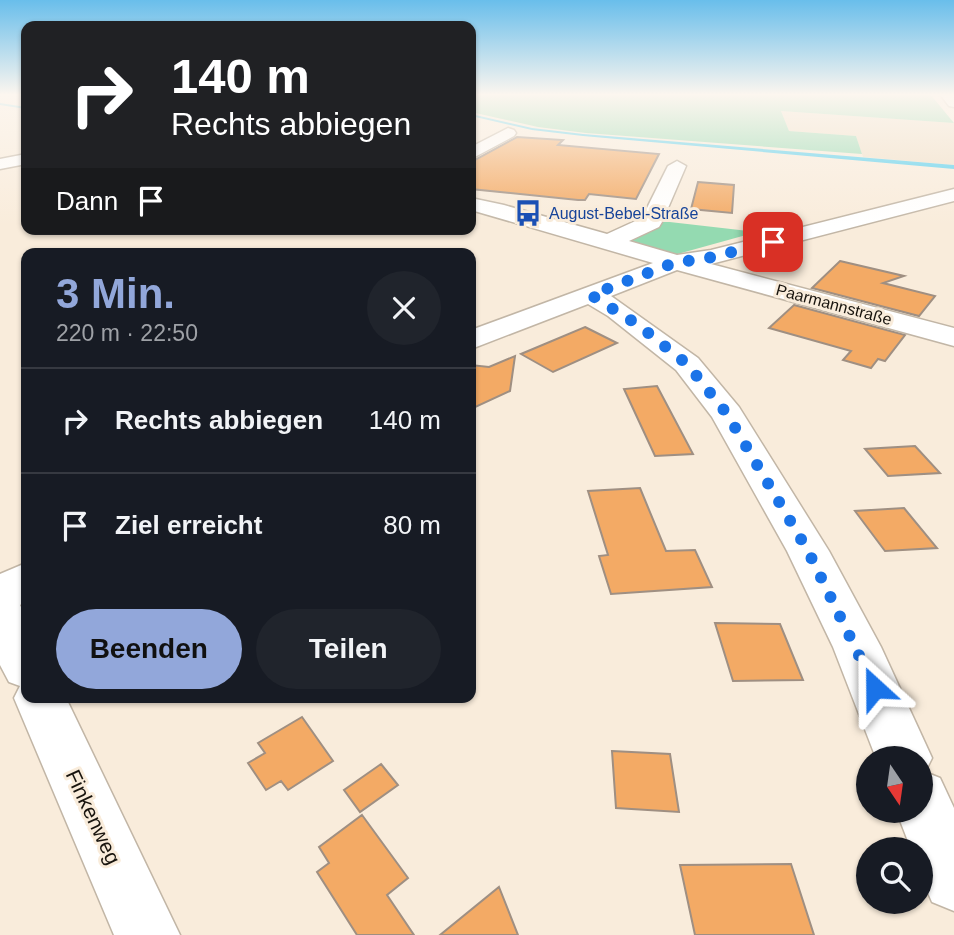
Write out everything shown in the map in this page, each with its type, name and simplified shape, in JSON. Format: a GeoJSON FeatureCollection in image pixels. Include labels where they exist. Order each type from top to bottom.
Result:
{"type":"FeatureCollection","features":[{"type":"Feature","properties":{"kind":"street"},"geometry":{"type":"LineString","coordinates":[[476,151],[500,138]]}},
{"type":"Feature","properties":{"kind":"street"},"geometry":{"type":"LineString","coordinates":[[0,147],[21,149]]}},
{"type":"Feature","properties":{"kind":"street"},"geometry":{"type":"LineString","coordinates":[[0,164],[21,160]]}},
{"type":"Feature","properties":{"kind":"street"},"geometry":{"type":"LineString","coordinates":[[609,242],[651,222],[677,166]]}},
{"type":"Feature","properties":{"kind":"street"},"geometry":{"type":"LineString","coordinates":[[476,338],[676,262],[704,259],[954,195]]}},
{"type":"Feature","properties":{"kind":"street"},"geometry":{"type":"LineString","coordinates":[[919,204],[954,214]]}},
{"type":"Feature","properties":{"kind":"street","name":"Paarmannstraße"},"geometry":{"type":"LineString","coordinates":[[476,205],[954,337]]}},
{"type":"Feature","properties":{"kind":"street"},"geometry":{"type":"LineString","coordinates":[[591,295],[627,317],[687,364],[727,414],[808,551],[857,647],[899,746]]}},
{"type":"Feature","properties":{"kind":"street"},"geometry":{"type":"LineString","coordinates":[[0,596],[21,582]]}},
{"type":"Feature","properties":{"kind":"street"},"geometry":{"type":"LineString","coordinates":[[0,610],[21,657]]}},
{"type":"Feature","properties":{"kind":"street","name":"Finkenweg"},"geometry":{"type":"LineString","coordinates":[[42,703],[147,935]]}},
{"type":"Feature","properties":{"kind":"street"},"geometry":{"type":"LineString","coordinates":[[931,823],[954,880]]}},
{"type":"Feature","properties":{"kind":"shaded area"},"geometry":{"type":"Polygon","coordinates":[[[857,138],[954,138],[954,165],[863,157],[857,138]]]}},
{"type":"Feature","properties":{"kind":"green space"},"geometry":{"type":"Polygon","coordinates":[[[647,138],[857,138],[862,154],[647,138]]]}},
{"type":"Feature","properties":{"kind":"green space"},"geometry":{"type":"Polygon","coordinates":[[[661,221],[757,232],[674,255],[626,241],[661,221]]]}},
{"type":"Feature","properties":{"kind":"building"},"geometry":{"type":"Polygon","coordinates":[[[516,138],[563,140],[558,145],[659,154],[636,199],[589,194],[585,200],[578,200],[476,190],[476,159],[516,138]]]}},
{"type":"Feature","properties":{"kind":"building"},"geometry":{"type":"Polygon","coordinates":[[[698,182],[734,185],[732,213],[691,209],[698,182]]]}},
{"type":"Feature","properties":{"kind":"building"},"geometry":{"type":"Polygon","coordinates":[[[840,261],[904,276],[883,283],[935,296],[919,316],[812,288],[840,261]]]}},
{"type":"Feature","properties":{"kind":"building"},"geometry":{"type":"Polygon","coordinates":[[[794,305],[905,335],[885,361],[878,359],[871,368],[843,360],[851,351],[769,328],[794,305]]]}},
{"type":"Feature","properties":{"kind":"building"},"geometry":{"type":"Polygon","coordinates":[[[585,327],[617,343],[553,372],[521,354],[585,327]]]}},
{"type":"Feature","properties":{"kind":"building"},"geometry":{"type":"Polygon","coordinates":[[[515,356],[510,391],[476,407],[476,366],[489,367],[515,356]]]}},
{"type":"Feature","properties":{"kind":"building"},"geometry":{"type":"Polygon","coordinates":[[[657,386],[693,454],[655,456],[624,389],[657,386]]]}},
{"type":"Feature","properties":{"kind":"building"},"geometry":{"type":"Polygon","coordinates":[[[915,446],[940,473],[888,476],[865,449],[915,446]]]}},
{"type":"Feature","properties":{"kind":"building"},"geometry":{"type":"Polygon","coordinates":[[[640,488],[666,551],[695,550],[712,587],[611,594],[599,556],[608,555],[588,491],[640,488]]]}},
{"type":"Feature","properties":{"kind":"building"},"geometry":{"type":"Polygon","coordinates":[[[904,508],[937,548],[885,551],[855,511],[904,508]]]}},
{"type":"Feature","properties":{"kind":"building"},"geometry":{"type":"Polygon","coordinates":[[[715,623],[780,624],[803,680],[733,681],[715,623]]]}},
{"type":"Feature","properties":{"kind":"building"},"geometry":{"type":"Polygon","coordinates":[[[302,717],[333,761],[288,790],[281,781],[266,790],[248,763],[265,753],[258,743],[302,717]]]}},
{"type":"Feature","properties":{"kind":"building"},"geometry":{"type":"Polygon","coordinates":[[[612,751],[670,754],[679,812],[616,808],[612,751]]]}},
{"type":"Feature","properties":{"kind":"building"},"geometry":{"type":"Polygon","coordinates":[[[381,764],[398,785],[360,812],[344,790],[381,764]]]}},
{"type":"Feature","properties":{"kind":"building"},"geometry":{"type":"Polygon","coordinates":[[[362,815],[408,878],[387,895],[414,935],[357,935],[317,872],[329,863],[319,847],[362,815]]]}},
{"type":"Feature","properties":{"kind":"building"},"geometry":{"type":"Polygon","coordinates":[[[791,864],[814,935],[695,935],[680,865],[791,864]]]}},
{"type":"Feature","properties":{"kind":"building"},"geometry":{"type":"Polygon","coordinates":[[[499,887],[518,935],[440,935],[499,887]]]}},
{"type":"Feature","properties":{"kind":"waterway"},"geometry":{"type":"LineString","coordinates":[[614,138],[954,167]]}},
{"type":"Feature","properties":{"kind":"place","name":"August-Bebel-Straße"},"geometry":{"type":"Point","coordinates":[528,213]}},
{"type":"Feature","properties":{"kind":"route"},"geometry":{"type":"LineString","coordinates":[[773,242],[704,259],[676,262],[591,295],[637,324],[687,364],[727,414],[808,551],[875,688]]}}]}
